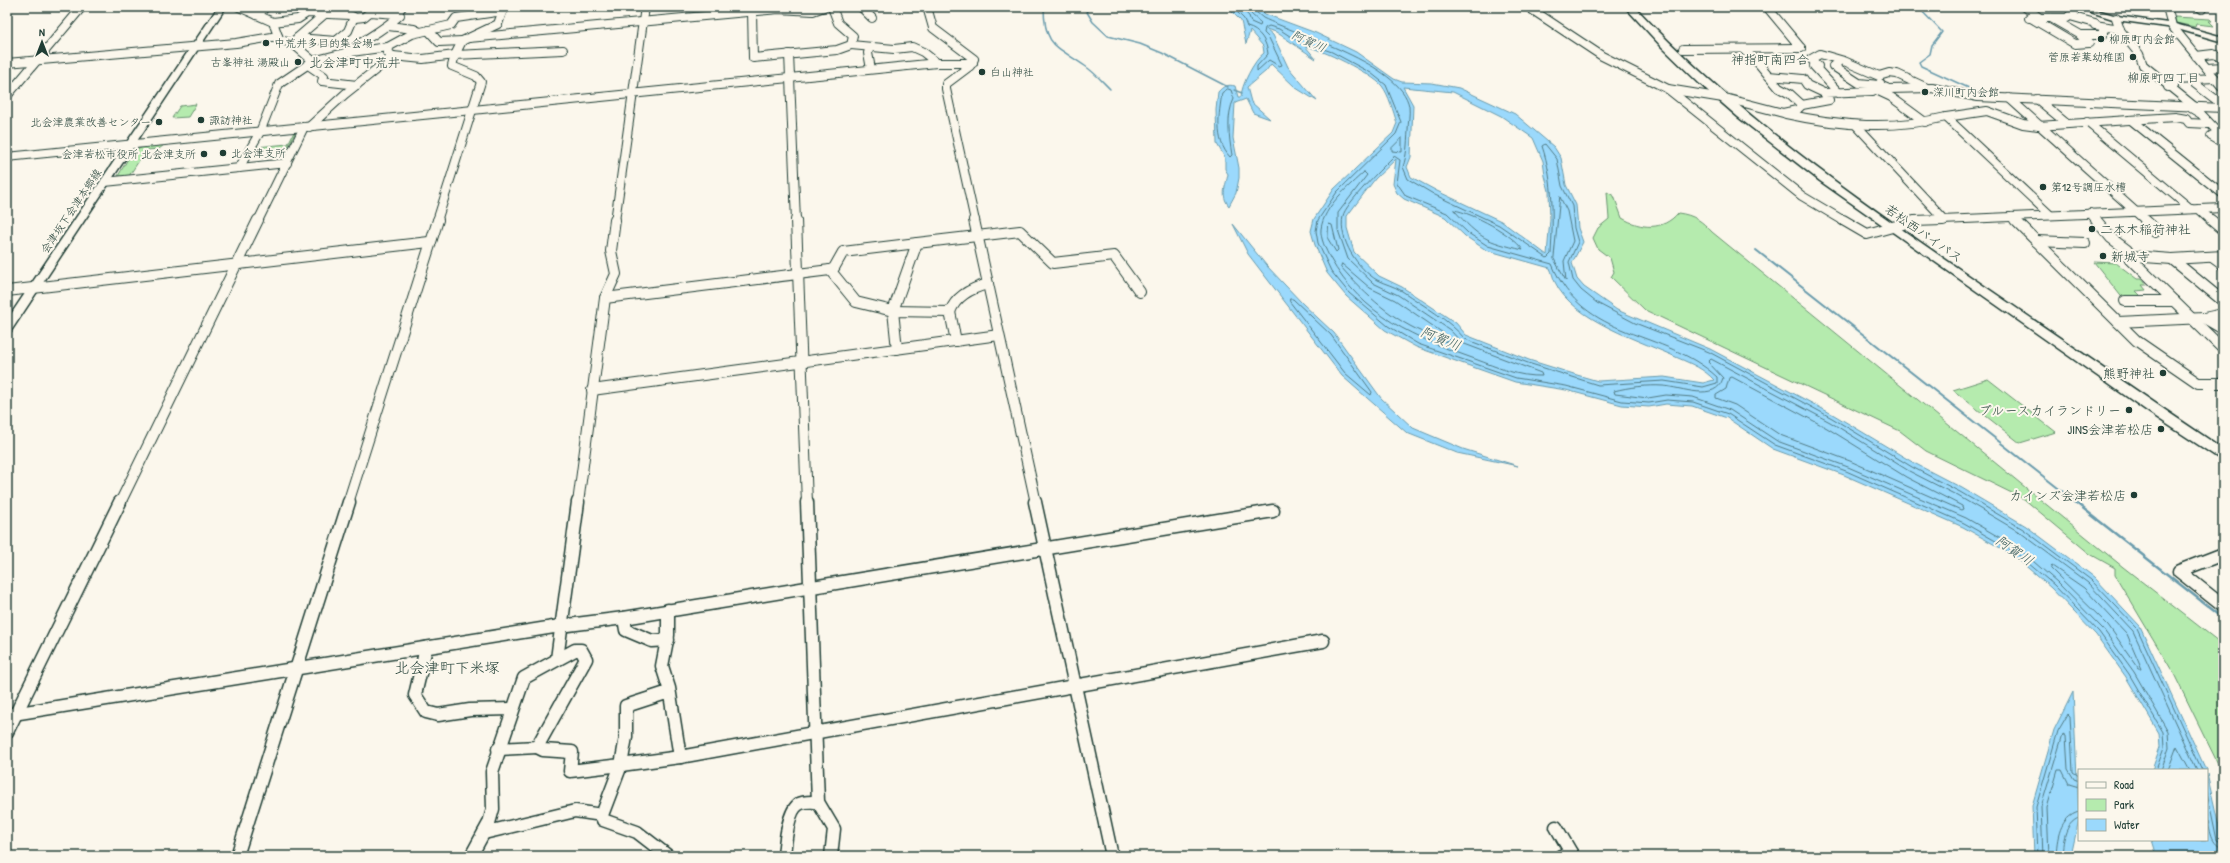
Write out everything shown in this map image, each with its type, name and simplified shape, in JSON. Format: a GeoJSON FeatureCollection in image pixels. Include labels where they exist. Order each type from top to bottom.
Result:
{"type":"FeatureCollection","features":[{"type":"Feature","properties":{"kind":"highway","name":"若松西バイパス"},"geometry":{"type":"LineString","coordinates":[[1630,7],[1663,43],[1792,156],[2223,456]]}},
{"type":"Feature","properties":{"kind":"highway","name":"若松西バイパス"},"geometry":{"type":"LineString","coordinates":[[1636,7],[1676,50],[1725,98]]}},
{"type":"Feature","properties":{"kind":"highway","name":"若松西バイパス"},"geometry":{"type":"LineString","coordinates":[[1895,227],[2223,449]]}},
{"type":"Feature","properties":{"kind":"main road","name":"会津坂下会津本郷線"},"geometry":{"type":"LineString","coordinates":[[7,328],[222,7]]}},
{"type":"Feature","properties":{"kind":"main road"},"geometry":{"type":"LineString","coordinates":[[2079,7],[2116,18],[2171,25],[2223,40]]}},
{"type":"Feature","properties":{"kind":"street"},"geometry":{"type":"LineString","coordinates":[[7,96],[82,7]]}},
{"type":"Feature","properties":{"kind":"street"},"geometry":{"type":"LineString","coordinates":[[239,7],[273,22],[300,18],[307,13],[342,14],[354,16],[355,18],[364,17],[370,12],[396,14]]}},
{"type":"Feature","properties":{"kind":"street"},"geometry":{"type":"LineString","coordinates":[[257,15],[266,7]]}},
{"type":"Feature","properties":{"kind":"street"},"geometry":{"type":"LineString","coordinates":[[342,14],[350,7]]}},
{"type":"Feature","properties":{"kind":"street"},"geometry":{"type":"LineString","coordinates":[[396,14],[402,7]]}},
{"type":"Feature","properties":{"kind":"street"},"geometry":{"type":"LineString","coordinates":[[557,659],[560,626],[605,298],[616,274],[611,251],[645,7]]}},
{"type":"Feature","properties":{"kind":"street"},"geometry":{"type":"LineString","coordinates":[[469,38],[787,8],[813,11],[824,7]]}},
{"type":"Feature","properties":{"kind":"street"},"geometry":{"type":"LineString","coordinates":[[832,7],[838,23],[853,36],[851,45]]}},
{"type":"Feature","properties":{"kind":"street"},"geometry":{"type":"LineString","coordinates":[[861,7],[872,18]]}},
{"type":"Feature","properties":{"kind":"street"},"geometry":{"type":"LineString","coordinates":[[927,7],[933,28],[973,56],[974,59],[973,63],[945,86],[1112,856]]}},
{"type":"Feature","properties":{"kind":"street"},"geometry":{"type":"LineString","coordinates":[[1528,7],[1589,48],[1668,89],[1802,196],[1867,234],[1914,221],[2223,208]]}},
{"type":"Feature","properties":{"kind":"street"},"geometry":{"type":"LineString","coordinates":[[1683,49],[1801,48],[1767,7]]}},
{"type":"Feature","properties":{"kind":"street"},"geometry":{"type":"LineString","coordinates":[[2024,7],[2040,18]]}},
{"type":"Feature","properties":{"kind":"street"},"geometry":{"type":"LineString","coordinates":[[2051,18],[2080,35],[2089,43],[2075,44],[2030,18],[2040,18],[2051,18],[2064,18],[2070,16],[2079,7]]}},
{"type":"Feature","properties":{"kind":"street"},"geometry":{"type":"LineString","coordinates":[[2167,7],[2171,25],[2223,88]]}},
{"type":"Feature","properties":{"kind":"street"},"geometry":{"type":"LineString","coordinates":[[239,168],[260,132],[279,84],[291,74],[311,63],[344,53],[388,47],[406,36],[428,30],[450,25],[454,20],[461,17],[503,9],[498,24],[462,41],[441,43],[428,30]]}},
{"type":"Feature","properties":{"kind":"street"},"geometry":{"type":"LineString","coordinates":[[752,11],[753,58],[841,49],[851,45],[894,49],[901,46],[917,49],[937,63]]}},
{"type":"Feature","properties":{"kind":"street"},"geometry":{"type":"LineString","coordinates":[[295,41],[326,13]]}},
{"type":"Feature","properties":{"kind":"street"},"geometry":{"type":"LineString","coordinates":[[344,53],[372,34],[388,26],[399,16],[396,14]]}},
{"type":"Feature","properties":{"kind":"street"},"geometry":{"type":"LineString","coordinates":[[2070,16],[2095,23],[2095,25],[2120,29]]}},
{"type":"Feature","properties":{"kind":"street"},"geometry":{"type":"LineString","coordinates":[[273,22],[280,40],[336,41],[349,30],[355,18]]}},
{"type":"Feature","properties":{"kind":"street"},"geometry":{"type":"LineString","coordinates":[[2116,18],[2120,29],[2139,54],[2140,60],[2168,87],[2189,101],[2218,132],[2211,136],[2223,143]]}},
{"type":"Feature","properties":{"kind":"street"},"geometry":{"type":"LineString","coordinates":[[388,26],[420,32]]}},
{"type":"Feature","properties":{"kind":"street"},"geometry":{"type":"LineString","coordinates":[[2080,35],[2103,34],[2103,30],[2107,27]]}},
{"type":"Feature","properties":{"kind":"street"},"geometry":{"type":"LineString","coordinates":[[7,63],[254,41],[278,36]]}},
{"type":"Feature","properties":{"kind":"street"},"geometry":{"type":"LineString","coordinates":[[295,41],[311,63],[324,76],[322,81],[356,85]]}},
{"type":"Feature","properties":{"kind":"street"},"geometry":{"type":"LineString","coordinates":[[237,856],[294,670],[472,110],[480,80],[452,66],[455,55],[462,41]]}},
{"type":"Feature","properties":{"kind":"street"},"geometry":{"type":"LineString","coordinates":[[388,47],[387,52],[393,56],[423,59],[455,55],[563,50]]}},
{"type":"Feature","properties":{"kind":"street"},"geometry":{"type":"LineString","coordinates":[[870,47],[868,53],[871,70]]}},
{"type":"Feature","properties":{"kind":"street"},"geometry":{"type":"LineString","coordinates":[[1743,49],[1779,88],[1788,92],[1802,105]]}},
{"type":"Feature","properties":{"kind":"street"},"geometry":{"type":"LineString","coordinates":[[789,54],[811,586],[818,802],[834,829],[831,856]]}},
{"type":"Feature","properties":{"kind":"street"},"geometry":{"type":"LineString","coordinates":[[1839,93],[1821,76],[1814,66],[1818,66],[1817,64],[1811,59],[1820,54],[1884,76],[1893,73],[1926,88]]}},
{"type":"Feature","properties":{"kind":"street"},"geometry":{"type":"LineString","coordinates":[[2196,56],[2213,54],[2223,57]]}},
{"type":"Feature","properties":{"kind":"street"},"geometry":{"type":"LineString","coordinates":[[7,732],[11,715],[306,127],[313,125],[356,85],[393,56]]}},
{"type":"Feature","properties":{"kind":"street"},"geometry":{"type":"LineString","coordinates":[[1840,61],[1833,66],[1859,83],[1888,89],[1926,88],[1978,98],[2223,107]]}},
{"type":"Feature","properties":{"kind":"street"},"geometry":{"type":"LineString","coordinates":[[7,157],[937,63],[973,63]]}},
{"type":"Feature","properties":{"kind":"street"},"geometry":{"type":"LineString","coordinates":[[2207,68],[2223,68]]}},
{"type":"Feature","properties":{"kind":"street"},"geometry":{"type":"LineString","coordinates":[[1769,76],[1804,79],[1807,85],[1824,93],[1839,93],[1877,87],[1925,122]]}},
{"type":"Feature","properties":{"kind":"street"},"geometry":{"type":"LineString","coordinates":[[1877,87],[1884,76]]}},
{"type":"Feature","properties":{"kind":"street"},"geometry":{"type":"LineString","coordinates":[[2168,87],[2174,85],[2174,80],[2215,78]]}},
{"type":"Feature","properties":{"kind":"street"},"geometry":{"type":"LineString","coordinates":[[2190,80],[2223,107]]}},
{"type":"Feature","properties":{"kind":"street"},"geometry":{"type":"LineString","coordinates":[[1668,89],[1725,98],[1817,121],[1886,127],[1987,111],[2023,124],[2038,126],[2175,117],[2186,119],[2189,123],[2209,124]]}},
{"type":"Feature","properties":{"kind":"street"},"geometry":{"type":"LineString","coordinates":[[1783,113],[1797,110],[1802,105],[1829,100],[1824,93]]}},
{"type":"Feature","properties":{"kind":"street"},"geometry":{"type":"LineString","coordinates":[[1978,98],[1987,111]]}},
{"type":"Feature","properties":{"kind":"street"},"geometry":{"type":"LineString","coordinates":[[2008,98],[2156,230],[2155,232]]}},
{"type":"Feature","properties":{"kind":"street"},"geometry":{"type":"LineString","coordinates":[[2037,99],[2066,123]]}},
{"type":"Feature","properties":{"kind":"street"},"geometry":{"type":"LineString","coordinates":[[1946,117],[2050,215]]}},
{"type":"Feature","properties":{"kind":"street"},"geometry":{"type":"LineString","coordinates":[[2130,120],[2223,194]]}},
{"type":"Feature","properties":{"kind":"street"},"geometry":{"type":"LineString","coordinates":[[2087,122],[2223,230]]}},
{"type":"Feature","properties":{"kind":"street"},"geometry":{"type":"LineString","coordinates":[[1856,125],[1945,220]]}},
{"type":"Feature","properties":{"kind":"street"},"geometry":{"type":"LineString","coordinates":[[105,182],[287,163]]}},
{"type":"Feature","properties":{"kind":"street"},"geometry":{"type":"LineString","coordinates":[[2090,213],[2110,238],[2127,250],[2132,256],[2131,259],[2223,349]]}},
{"type":"Feature","properties":{"kind":"street"},"geometry":{"type":"LineString","coordinates":[[2012,217],[2138,341],[2198,383],[2223,383]]}},
{"type":"Feature","properties":{"kind":"street"},"geometry":{"type":"LineString","coordinates":[[605,298],[830,270],[834,268],[844,252],[977,235],[1022,231],[1038,250],[1056,264],[1114,256],[1140,292]]}},
{"type":"Feature","properties":{"kind":"street"},"geometry":{"type":"LineString","coordinates":[[2036,240],[2085,243]]}},
{"type":"Feature","properties":{"kind":"street"},"geometry":{"type":"LineString","coordinates":[[7,291],[430,242]]}},
{"type":"Feature","properties":{"kind":"street"},"geometry":{"type":"LineString","coordinates":[[896,349],[893,310],[917,243]]}},
{"type":"Feature","properties":{"kind":"street"},"geometry":{"type":"LineString","coordinates":[[2132,256],[2172,259],[2223,256]]}},
{"type":"Feature","properties":{"kind":"street"},"geometry":{"type":"LineString","coordinates":[[2212,257],[2223,266]]}},
{"type":"Feature","properties":{"kind":"street"},"geometry":{"type":"LineString","coordinates":[[2172,259],[2223,300]]}},
{"type":"Feature","properties":{"kind":"street"},"geometry":{"type":"LineString","coordinates":[[830,270],[856,302],[893,310],[920,313],[950,312]]}},
{"type":"Feature","properties":{"kind":"street"},"geometry":{"type":"LineString","coordinates":[[956,340],[950,312],[957,300],[968,292],[988,284]]}},
{"type":"Feature","properties":{"kind":"street"},"geometry":{"type":"LineString","coordinates":[[2124,301],[2174,301]]}},
{"type":"Feature","properties":{"kind":"street"},"geometry":{"type":"LineString","coordinates":[[2118,322],[2192,319],[2223,314]]}},
{"type":"Feature","properties":{"kind":"street"},"geometry":{"type":"LineString","coordinates":[[2204,318],[2223,329]]}},
{"type":"Feature","properties":{"kind":"street"},"geometry":{"type":"LineString","coordinates":[[592,390],[999,335]]}},
{"type":"Feature","properties":{"kind":"street"},"geometry":{"type":"LineString","coordinates":[[11,715],[560,626],[624,618],[811,586],[1274,511]]}},
{"type":"Feature","properties":{"kind":"street"},"geometry":{"type":"LineString","coordinates":[[2223,554],[2179,571],[2223,606]]}},
{"type":"Feature","properties":{"kind":"street"},"geometry":{"type":"LineString","coordinates":[[668,610],[668,640],[662,666],[669,692],[680,757]]}},
{"type":"Feature","properties":{"kind":"street"},"geometry":{"type":"LineString","coordinates":[[624,618],[626,630],[652,641],[668,640]]}},
{"type":"Feature","properties":{"kind":"street"},"geometry":{"type":"LineString","coordinates":[[498,749],[538,747],[543,750],[572,752],[570,771],[621,765],[680,757],[816,731],[1323,641]]}},
{"type":"Feature","properties":{"kind":"street"},"geometry":{"type":"LineString","coordinates":[[426,648],[415,695],[426,712],[438,715],[470,710],[512,709]]}},
{"type":"Feature","properties":{"kind":"street"},"geometry":{"type":"LineString","coordinates":[[471,856],[484,833],[493,809],[492,772],[498,749],[524,678],[557,659],[576,650],[581,650],[586,659],[580,676],[552,718],[538,747]]}},
{"type":"Feature","properties":{"kind":"street"},"geometry":{"type":"LineString","coordinates":[[668,856],[637,832],[603,820],[602,815],[621,765],[626,737],[626,706],[669,692]]}},
{"type":"Feature","properties":{"kind":"street"},"geometry":{"type":"LineString","coordinates":[[784,856],[792,814],[796,806],[802,803],[818,802]]}},
{"type":"Feature","properties":{"kind":"street"},"geometry":{"type":"LineString","coordinates":[[484,833],[576,811],[602,815]]}},
{"type":"Feature","properties":{"kind":"street"},"geometry":{"type":"LineString","coordinates":[[1556,827],[1569,855]]}},
{"type":"Feature","properties":{"kind":"green space"},"geometry":{"type":"Polygon","coordinates":[[[2175,17],[2210,19],[2212,21],[2209,21],[2214,26],[2196,24],[2195,27],[2176,23],[2175,17]]]}},
{"type":"Feature","properties":{"kind":"green space"},"geometry":{"type":"Polygon","coordinates":[[[196,104],[188,117],[172,118],[180,106],[196,104]]]}},
{"type":"Feature","properties":{"kind":"green space"},"geometry":{"type":"Polygon","coordinates":[[[296,131],[281,161],[286,148],[252,151],[256,147],[288,144],[294,132],[263,135],[296,131]]]}},
{"type":"Feature","properties":{"kind":"green space"},"geometry":{"type":"Polygon","coordinates":[[[164,145],[159,149],[146,150],[129,176],[118,176],[132,152],[143,147],[164,145]]]}},
{"type":"Feature","properties":{"kind":"green space"},"geometry":{"type":"Polygon","coordinates":[[[1607,192],[1614,196],[1622,218],[1629,222],[1644,226],[1659,225],[1666,223],[1678,213],[1689,215],[1701,222],[2123,567],[2223,645],[2223,774],[2174,674],[2115,575],[2115,568],[2090,554],[2024,499],[1926,451],[1900,431],[1645,310],[1611,277],[1614,272],[1610,258],[1598,249],[1593,238],[1598,228],[1609,219],[1607,192]]]}},
{"type":"Feature","properties":{"kind":"green space"},"geometry":{"type":"Polygon","coordinates":[[[2094,262],[2116,263],[2137,279],[2142,279],[2147,285],[2142,285],[2146,290],[2136,291],[2145,300],[2124,300],[2094,262]]]}},
{"type":"Feature","properties":{"kind":"green space"},"geometry":{"type":"Polygon","coordinates":[[[1988,379],[2056,432],[2020,443],[1953,390],[1988,379]]]}},
{"type":"Feature","properties":{"kind":"water","name":"阿賀川"},"geometry":{"type":"Polygon","coordinates":[[[1227,7],[1258,7],[1265,14],[1316,33],[1356,52],[1394,79],[1402,82],[1432,83],[1459,88],[1515,114],[1554,147],[1561,158],[1566,185],[1576,205],[1578,228],[1583,242],[1572,263],[1577,279],[1584,287],[1617,310],[1710,349],[1834,415],[1914,463],[1962,488],[2026,526],[2094,577],[2140,626],[2206,769],[2152,769],[2160,747],[2159,733],[2126,677],[2096,635],[2051,588],[2013,555],[1963,527],[1844,475],[1773,449],[1727,418],[1692,406],[1666,404],[1649,407],[1622,405],[1566,390],[1515,382],[1416,347],[1385,330],[1346,296],[1327,273],[1315,245],[1311,231],[1314,219],[1334,189],[1393,133],[1397,123],[1387,94],[1377,81],[1345,62],[1322,51],[1305,46],[1316,59],[1276,32],[1266,29],[1273,35],[1288,67],[1317,101],[1296,88],[1271,64],[1266,71],[1247,87],[1251,102],[1270,119],[1253,113],[1246,99],[1235,103],[1233,138],[1239,168],[1239,178],[1236,193],[1229,206],[1226,202],[1224,194],[1228,174],[1225,169],[1225,158],[1217,144],[1216,110],[1218,92],[1222,88],[1230,85],[1235,86],[1238,97],[1241,97],[1243,86],[1249,74],[1256,61],[1264,53],[1263,46],[1250,31],[1246,44],[1241,21],[1227,7]],[[1403,87],[1413,105],[1411,157],[1407,167],[1411,177],[1501,221],[1547,255],[1550,219],[1549,191],[1543,161],[1533,138],[1501,116],[1453,92],[1403,87]],[[1396,159],[1375,179],[1347,216],[1347,228],[1354,252],[1379,276],[1402,287],[1456,323],[1466,335],[1529,360],[1598,381],[1664,377],[1703,383],[1714,380],[1693,365],[1628,337],[1592,319],[1564,296],[1555,282],[1550,268],[1486,250],[1465,236],[1445,217],[1404,199],[1397,193],[1393,184],[1396,159]]]}},
{"type":"Feature","properties":{"kind":"water"},"geometry":{"type":"Polygon","coordinates":[[[1233,224],[1266,265],[1303,304],[1334,333],[1381,398],[1413,428],[1463,449],[1518,466],[1457,453],[1407,433],[1342,376],[1248,254],[1233,224]]]}},
{"type":"Feature","properties":{"kind":"water"},"geometry":{"type":"Polygon","coordinates":[[[2073,692],[2078,824],[2071,856],[2034,856],[2032,806],[2054,730],[2073,692]]]}},
{"type":"Feature","properties":{"kind":"water"},"geometry":{"type":"Polygon","coordinates":[[[2208,778],[2219,826],[2223,856],[2157,856],[2152,841],[2208,841],[2208,778]]]}},
{"type":"Feature","properties":{"kind":"waterway"},"geometry":{"type":"LineString","coordinates":[[1044,7],[1046,30],[1054,44],[1088,68],[1110,89]]}},
{"type":"Feature","properties":{"kind":"waterway"},"geometry":{"type":"LineString","coordinates":[[1084,7],[1093,22],[1108,36],[1140,44],[1162,53],[1228,87]]}},
{"type":"Feature","properties":{"kind":"waterway"},"geometry":{"type":"LineString","coordinates":[[1918,7],[1942,32],[1932,45],[1930,54],[1919,62],[1921,66],[1984,95]]}},
{"type":"Feature","properties":{"kind":"waterway"},"geometry":{"type":"LineString","coordinates":[[1234,90],[1242,93]]}},
{"type":"Feature","properties":{"kind":"waterway"},"geometry":{"type":"LineString","coordinates":[[1756,250],[2077,503]]}},
{"type":"Feature","properties":{"kind":"waterway"},"geometry":{"type":"LineString","coordinates":[[2075,502],[2223,618]]}},
{"type":"Feature","properties":{"kind":"place","name":"柳原町内会館"},"geometry":{"type":"Point","coordinates":[2101,39]}},
{"type":"Feature","properties":{"kind":"place","name":"中荒井多目的集会場"},"geometry":{"type":"Point","coordinates":[266,43]}},
{"type":"Feature","properties":{"kind":"place","name":"菅原若葉幼稚園"},"geometry":{"type":"Point","coordinates":[2133,57]}},
{"type":"Feature","properties":{"kind":"place","name":"古峯神社 湯殿山"},"geometry":{"type":"Point","coordinates":[298,62]}},
{"type":"Feature","properties":{"kind":"place","name":"白山神社"},"geometry":{"type":"Point","coordinates":[982,72]}},
{"type":"Feature","properties":{"kind":"place","name":"深川町内会館"},"geometry":{"type":"Point","coordinates":[1925,92]}},
{"type":"Feature","properties":{"kind":"place","name":"諏訪神社"},"geometry":{"type":"Point","coordinates":[201,120]}},
{"type":"Feature","properties":{"kind":"place","name":"北会津農業改善センター"},"geometry":{"type":"Point","coordinates":[159,122]}},
{"type":"Feature","properties":{"kind":"place","name":"北会津支所"},"geometry":{"type":"Point","coordinates":[223,153]}},
{"type":"Feature","properties":{"kind":"place","name":"会津若松市役所 北会津支所"},"geometry":{"type":"Point","coordinates":[204,154]}},
{"type":"Feature","properties":{"kind":"place","name":"第12号調圧水槽"},"geometry":{"type":"Point","coordinates":[2043,187]}},
{"type":"Feature","properties":{"kind":"place","name":"二本木稲荷神社"},"geometry":{"type":"Point","coordinates":[2092,229]}},
{"type":"Feature","properties":{"kind":"place","name":"新城寺"},"geometry":{"type":"Point","coordinates":[2103,256]}},
{"type":"Feature","properties":{"kind":"place","name":"熊野神社"},"geometry":{"type":"Point","coordinates":[2163,373]}},
{"type":"Feature","properties":{"kind":"place","name":"ブルースカイランドリー"},"geometry":{"type":"Point","coordinates":[2129,410]}},
{"type":"Feature","properties":{"kind":"place","name":"JINS会津若松店"},"geometry":{"type":"Point","coordinates":[2161,429]}},
{"type":"Feature","properties":{"kind":"place","name":"カインズ会津若松店"},"geometry":{"type":"Point","coordinates":[2134,495]}},
{"type":"Feature","properties":{"kind":"district","name":"神指町南四合"},"geometry":{"type":"Point","coordinates":[1770,59]}},
{"type":"Feature","properties":{"kind":"district","name":"北会津町中荒井"},"geometry":{"type":"Point","coordinates":[355,62]}},
{"type":"Feature","properties":{"kind":"district","name":"柳原町四丁目"},"geometry":{"type":"Point","coordinates":[2163,77]}},
{"type":"Feature","properties":{"kind":"district","name":"北会津町下米塚"},"geometry":{"type":"Point","coordinates":[447,667]}}]}
